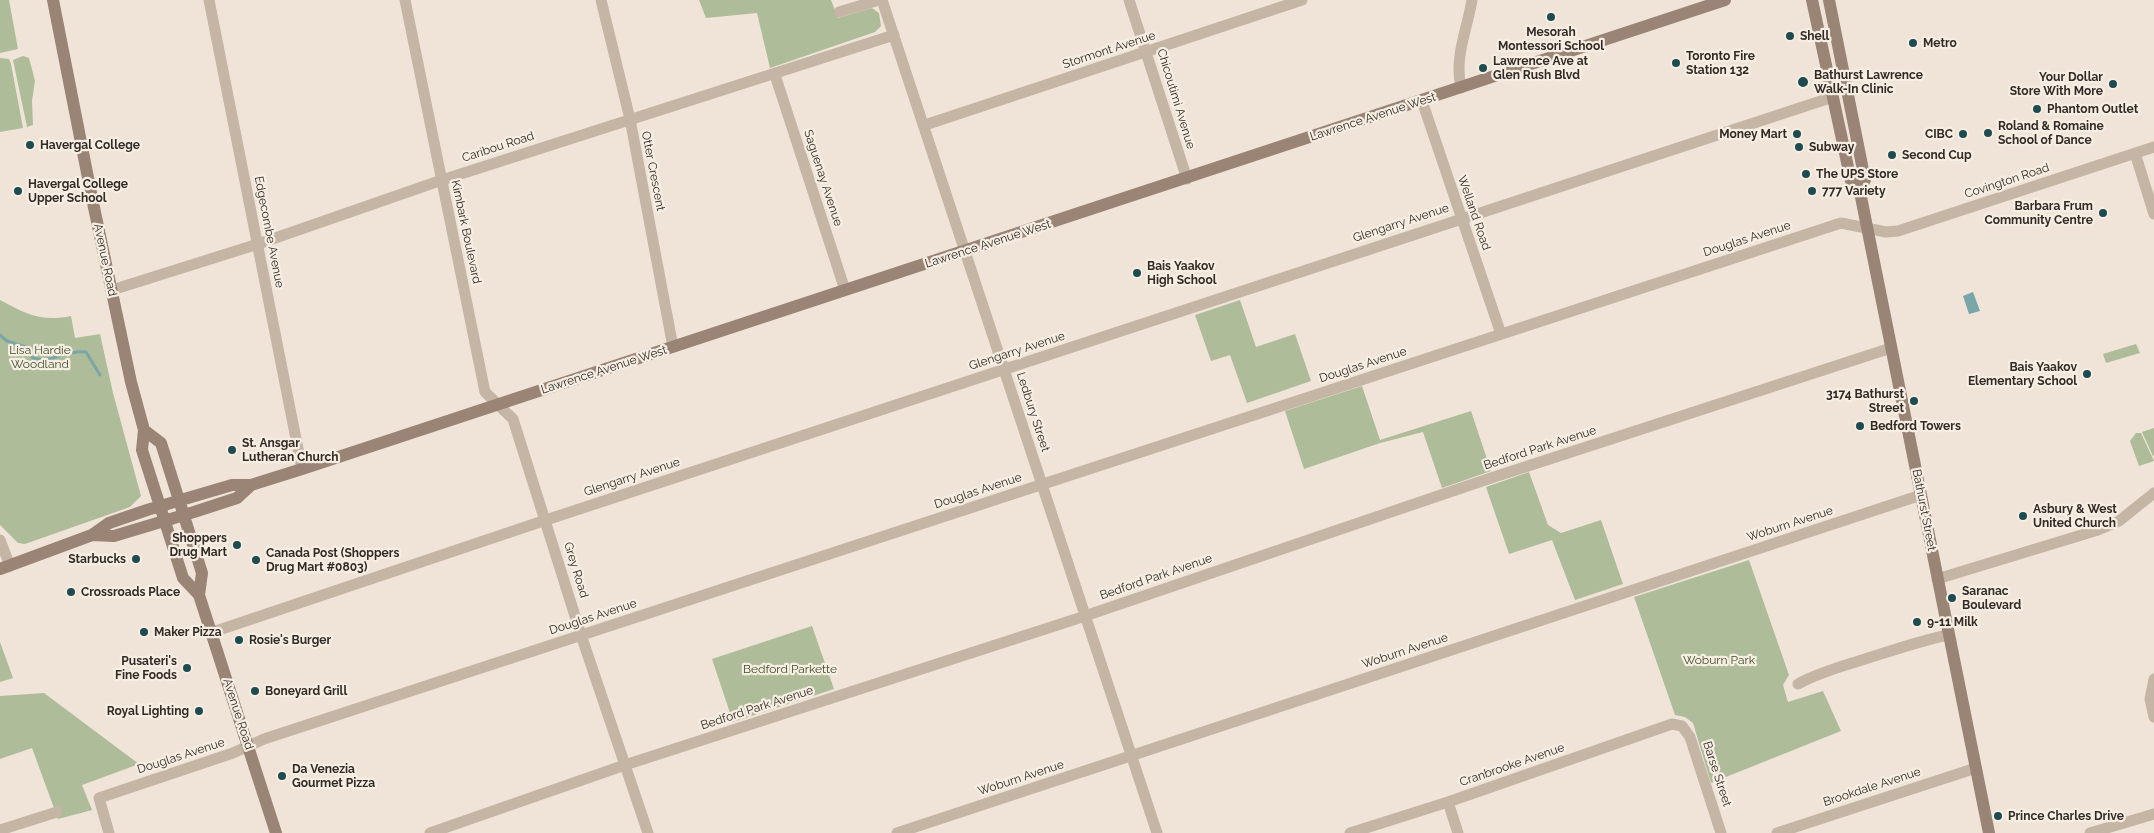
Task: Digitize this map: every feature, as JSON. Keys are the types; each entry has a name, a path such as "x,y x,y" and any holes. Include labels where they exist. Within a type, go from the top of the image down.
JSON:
{"main road":[{"name":"Avenue Road","path":"53,0 131,382 144,430 142,450 183,578 199,595"},
{"name":"Lawrence Avenue West","path":"5,567 92,535 110,523 160,506 232,485 251,485 302,469 1725,0"},
{"name":"Bathurst Street","path":"1812,0 1851,181 1859,187 1989,833"},
{"name":"Bathurst Street","path":"1829,0 1865,180 1859,187"},
{"name":"Avenue Road","path":"144,430 160,443 202,573 199,595 210,633 276,833"},
{"name":"Lawrence Avenue West","path":"92,535 114,536 183,516 237,498 251,485"}],"street":[{"name":"Edgecombe Avenue","path":"209,0 302,469"},
{"name":"Kimbark Boulevard","path":"405,0 485,392 499,405"},
{"name":"Otter Crescent","path":"601,0 630,119 673,347"},
{"path":"838,12 880,0"},
{"name":"Ledbury Street","path":"880,0 925,125 1041,485 1157,833"},
{"name":"Chicoutimi Avenue","path":"1130,0 1187,178"},
{"name":"Stormont Avenue","path":"925,125 1302,0"},
{"path":"1462,88 1458,75 1458,56 1472,0"},
{"name":"Caribou Road","path":"112,290 258,244 442,180 894,35"},
{"name":"Saguenay Avenue","path":"775,74 846,290"},
{"name":"Glengarry Avenue","path":"210,633 546,520 1833,97"},
{"name":"Welland Road","path":"1422,101 1501,334"},
{"name":"Covington Road","path":"1867,227 1886,232 1898,231 2154,147"},
{"path":"2134,153 2154,214"},
{"name":"Douglas Avenue","path":"109,833 105,796 233,753 248,744 1841,222 1867,227"},
{"name":"Bedford Park Avenue","path":"430,833 625,765 1086,616 1497,476 1891,348"},
{"name":"Grey Road","path":"499,405 513,419 581,635 648,833"},
{"path":"1937,579 2098,530 2119,520 2154,493"},
{"name":"Woburn Avenue","path":"897,833 1921,495"},
{"path":"0,540 5,567"},
{"path":"1798,684 1810,677 1836,668 1924,640 1948,635"},
{"path":"2154,679 2150,699 2154,717"},
{"name":"Cranbrooke Avenue","path":"1350,833 1448,802 1668,725 1682,726"},
{"name":"Barse Street","path":"1682,726 1690,737 1721,833"},
{"name":"Brookdale Avenue","path":"1777,833 1976,768"},
{"path":"1448,802 1458,833"},
{"path":"0,830 57,812"},
{"path":"2090,833 2154,814"}],"green space":[{"path":"0,0 9,0 18,49 0,53"},
{"path":"699,0 831,0 838,18 872,8 879,13 881,26 875,32 770,68 757,13 706,18"},
{"path":"23,56 29,58 35,81 32,101 33,125 27,127 13,60"},
{"path":"0,58 9,59 11,64 23,128 0,132"},
{"name":"Lisa Hardie Woodland","path":"0,300 34,316 60,318 71,316 75,338 100,334 113,393 141,496 130,507 25,544 18,543 0,525"},
{"path":"1240,300 1256,347 1295,334 1311,381 1247,403 1230,355 1211,361 1195,315"},
{"path":"2136,344 2140,353 2106,363 2103,354"},
{"path":"1362,386 1380,440 1471,411 1491,471 1442,488 1423,432 1380,443 1304,469 1285,411"},
{"path":"2154,428 2154,455 2153,456 2142,432"},
{"path":"2136,433 2141,433 2154,461 2139,466 2130,441"},
{"path":"1529,472 1548,525 1561,533 1601,520 1623,584 1575,600 1552,540 1509,554 1486,487"},
{"name":"Woburn Park","path":"1749,560 1789,675 1783,685 1788,702 1823,691 1841,731 1711,783 1693,723 1685,717 1675,715 1634,597"},
{"name":"Bedford Parkette","path":"812,626 834,689 733,722 712,659"},
{"path":"0,642 13,678 0,682"},
{"path":"44,693 139,764 82,785 92,810 58,819 32,748 0,759 0,696"}],"water":[{"path":"1973,292 1980,311 1969,314 1963,296"}],"waterway":[{"path":"0,335 7,341 26,347 33,358 46,359 86,352 100,375"}],"place":[{"name":"Mesorah Montessori School","path":"1551,17"},
{"name":"Shell","path":"1790,36"},
{"name":"Metro","path":"1913,43"},
{"name":"Toronto Fire Station 132","path":"1676,63"},
{"name":"Lawrence Ave at Glen Rush Blvd","path":"1483,68"},
{"name":"Bathurst Lawrence Walk-In Clinic","path":"1803,82"},
{"name":"Your Dollar Store With More","path":"2113,84"},
{"name":"Phantom Outlet","path":"2037,109"},
{"name":"Roland & Romaine School of Dance","path":"1988,133"},
{"name":"Money Mart","path":"1797,134"},
{"name":"CIBC","path":"1963,134"},
{"name":"Havergal College","path":"30,145"},
{"name":"Subway","path":"1799,147"},
{"name":"Second Cup","path":"1892,155"},
{"name":"The UPS Store","path":"1806,174"},
{"name":"Havergal College Upper School","path":"18,191"},
{"name":"777 Variety","path":"1812,191"},
{"name":"Barbara Frum Community Centre","path":"2103,213"},
{"name":"Bais Yaakov High School","path":"1137,273"},
{"name":"Bais Yaakov Elementary School","path":"2087,374"},
{"name":"3174 Bathurst Street","path":"1914,401"},
{"name":"Bedford Towers","path":"1860,426"},
{"name":"St. Ansgar Lutheran Church","path":"232,450"},
{"name":"Asbury & West United Church","path":"2023,516"},
{"name":"Shoppers Drug Mart","path":"237,545"},
{"name":"Starbucks","path":"136,559"},
{"name":"Canada Post (Shoppers Drug Mart #0803)","path":"256,560"},
{"name":"Crossroads Place","path":"71,592"},
{"name":"Saranac Boulevard","path":"1952,598"},
{"name":"9-11 Milk","path":"1917,622"},
{"name":"Maker Pizza","path":"144,632"},
{"name":"Rosie's Burger","path":"239,640"},
{"name":"Pusateri's Fine Foods","path":"187,668"},
{"name":"Boneyard Grill","path":"255,691"},
{"name":"Royal Lighting","path":"199,711"},
{"name":"Da Venezia Gourmet Pizza","path":"282,776"},
{"name":"Prince Charles Drive","path":"1998,816"}]}
